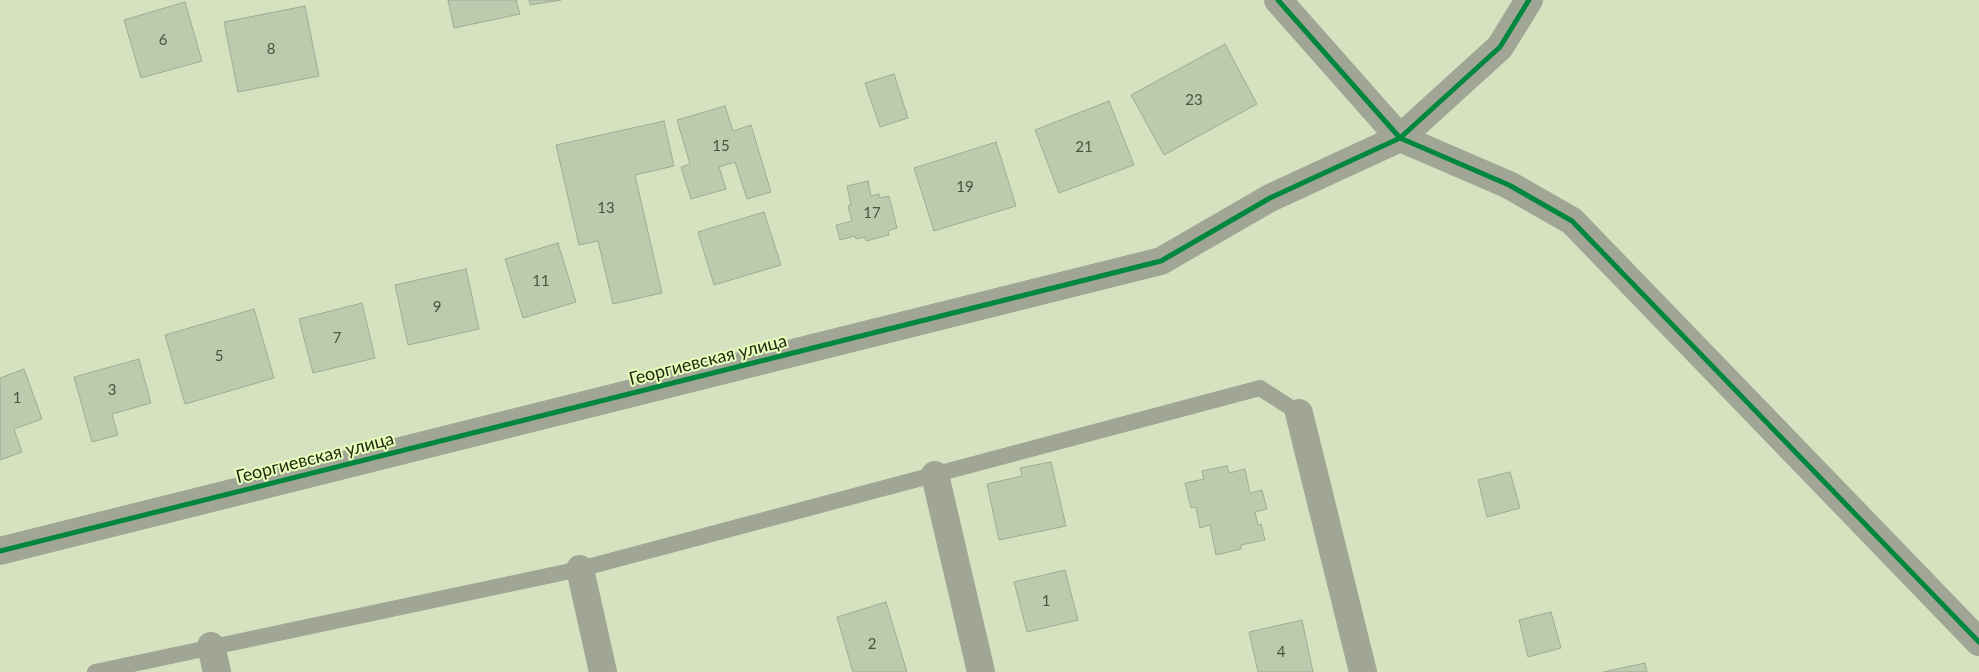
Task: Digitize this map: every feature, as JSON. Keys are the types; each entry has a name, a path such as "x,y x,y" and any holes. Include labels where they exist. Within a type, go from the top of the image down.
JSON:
{"street":[{"path":"1278,0 1400,138 1509,185 1572,221 1979,642"},
{"name":"Георгиевская улица","path":"0,551 1161,261 1270,198 1400,138 1500,47 1529,0"},
{"path":"1299,413 1363,672"},
{"path":"935,475 981,672"},
{"path":"580,569 603,672"}],"lane":[{"path":"95,672 214,659 580,569 1260,388 1299,413"}],"building":[{"path":"448,0 516,0 520,14 454,28"},
{"path":"529,0 561,0 530,5"},
{"path":"185,2 202,61 141,78 124,20"},
{"path":"305,6 319,76 238,92 224,22"},
{"path":"1225,44 1257,104 1164,155 1131,95"},
{"path":"894,74 908,118 880,127 865,83"},
{"path":"1109,101 1134,165 1059,193 1035,130"},
{"path":"725,106 733,131 751,125 771,192 747,199 735,162 719,167 726,189 691,199 681,167 690,164 677,120"},
{"path":"664,121 674,166 635,175 662,293 613,304 598,241 579,245 556,145"},
{"path":"996,142 1016,206 934,231 914,168"},
{"path":"868,181 871,196 879,194 880,198 889,196 897,228 888,231 889,235 866,241 865,237 856,239 855,236 840,240 836,225 852,221 848,206 851,205 847,186"},
{"path":"764,212 781,265 714,285 698,232"},
{"path":"558,243 576,302 523,318 505,259"},
{"path":"466,269 479,329 408,345 395,285"},
{"path":"362,303 375,358 313,373 299,319"},
{"path":"254,309 274,378 185,404 165,335"},
{"path":"139,359 151,403 112,414 118,435 92,442 74,377"},
{"path":"24,369 42,419 14,429 22,452 0,460 0,378"},
{"path":"1051,462 1066,526 999,540 987,484 1022,476 1020,468"},
{"path":"1227,466 1229,473 1245,469 1250,493 1262,490 1267,509 1255,512 1258,525 1261,524 1265,540 1241,545 1241,549 1216,555 1210,525 1200,528 1196,507 1191,508 1185,483 1204,479 1202,471"},
{"path":"1510,472 1520,508 1487,517 1478,480"},
{"path":"1065,570 1078,620 1027,632 1014,582"},
{"path":"886,602 907,672 853,672 837,617"},
{"path":"1551,612 1561,648 1528,657 1519,620"},
{"path":"1302,620 1313,672 1258,672 1249,632"},
{"path":"1645,663 1647,672 1603,672"}],"cycle path":[{"path":"1278,0 1400,138 1509,185 1572,221 1979,642"},
{"path":"0,551 1161,261 1270,198 1400,138 1500,47 1529,0"}]}
